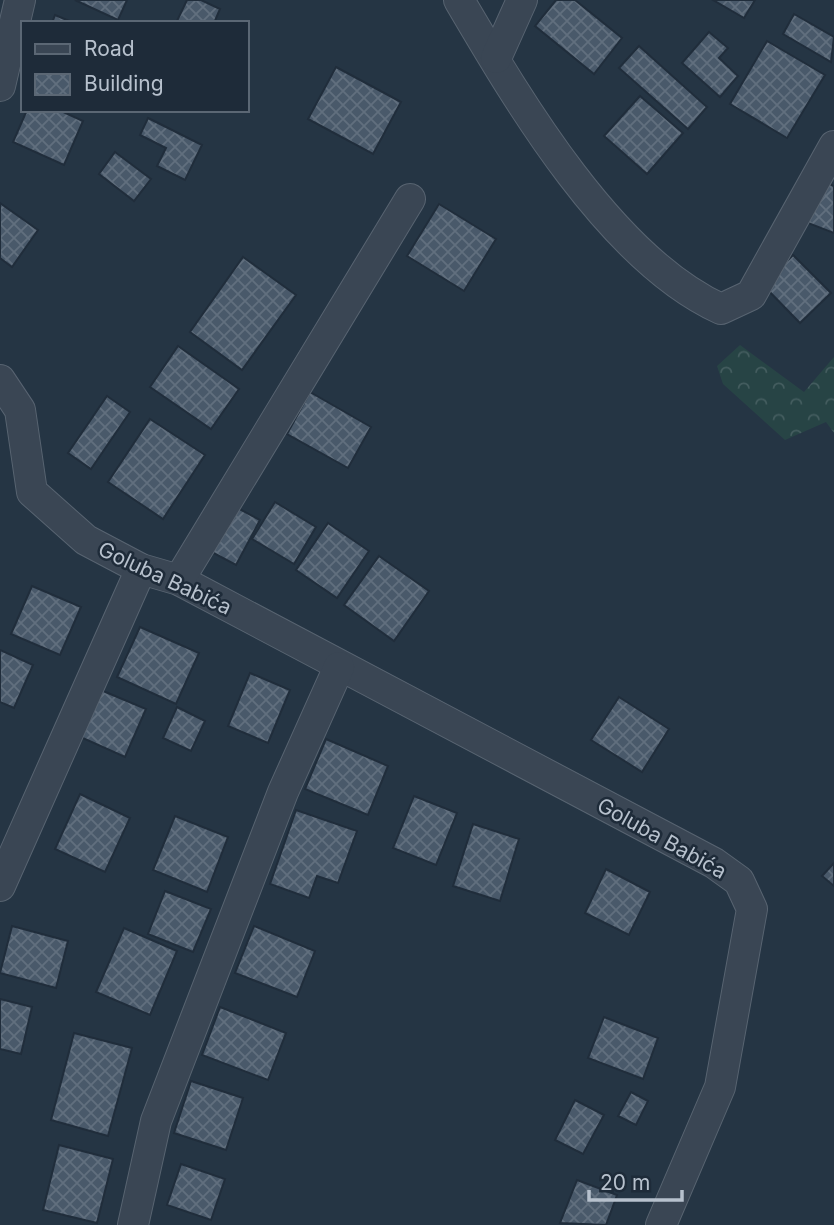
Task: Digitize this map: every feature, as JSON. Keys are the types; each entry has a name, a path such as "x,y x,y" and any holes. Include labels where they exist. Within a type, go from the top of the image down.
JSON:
{"street":[{"path":"0,86 20,0"},
{"path":"459,0 536,127 638,254 699,299 721,309 751,295 834,146"},
{"path":"496,58 522,0"},
{"path":"179,580 410,199"},
{"name":"Goluba Babića","path":"0,380 20,410 32,492 86,540 141,569 179,580 714,863 739,881 752,909 720,1087 661,1225"},
{"path":"0,886 141,569"},
{"path":"134,1225 156,1121 283,792 339,667"}],"green space":[{"path":"740,345 804,392 834,357 834,433 826,422 785,440 723,384 717,366"}],"building":[{"path":"75,0 127,0 118,20"},
{"path":"187,0 201,0 220,9 215,21 177,21"},
{"path":"556,0 575,0 622,38 594,74 535,26"},
{"path":"713,0 755,0 744,18"},
{"path":"794,14 834,37 831,62 783,34"},
{"path":"55,15 69,21 53,21"},
{"path":"709,32 728,48 719,58 738,76 720,97 682,63"},
{"path":"767,41 825,75 787,138 730,104"},
{"path":"639,46 707,107 688,129 619,68"},
{"path":"336,67 401,102 373,154 308,119"},
{"path":"640,96 683,133 647,174 604,136"},
{"path":"26,112 63,112 83,121 64,165 13,142"},
{"path":"148,118 202,145 185,180 157,166 166,148 140,135"},
{"path":"115,152 151,179 134,201 99,174"},
{"path":"825,182 834,186 834,233 808,223"},
{"path":"0,203 38,230 12,267 0,258"},
{"path":"439,204 496,239 464,291 407,256"},
{"path":"793,255 831,293 800,323 763,285"},
{"path":"243,257 296,295 242,370 190,332"},
{"path":"178,346 239,389 211,429 150,387"},
{"path":"310,392 371,427 348,468 287,434"},
{"path":"107,396 130,412 91,469 68,453"},
{"path":"150,419 205,455 163,519 108,482"},
{"path":"275,502 316,527 294,564 252,539"},
{"path":"230,504 260,520 236,565 206,549"},
{"path":"328,523 369,551 337,598 296,570"},
{"path":"379,556 429,591 394,641 344,605"},
{"path":"32,586 81,607 60,655 11,634"},
{"path":"140,627 199,653 176,704 117,677"},
{"path":"0,650 33,665 14,708 0,702"},
{"path":"250,673 290,690 268,743 228,726"},
{"path":"96,688 146,709 125,757 76,735"},
{"path":"619,697 669,729 642,772 591,740"},
{"path":"177,707 205,721 191,751 163,738"},
{"path":"326,739 388,766 368,815 305,789"},
{"path":"80,794 130,818 105,872 55,849"},
{"path":"414,796 457,813 436,865 393,848"},
{"path":"296,810 357,831 338,883 317,876 309,898 270,884"},
{"path":"175,816 228,837 207,892 153,870"},
{"path":"473,824 519,839 500,901 453,886"},
{"path":"834,863 834,886 822,876"},
{"path":"606,869 650,892 629,935 585,913"},
{"path":"165,891 211,909 193,952 148,934"},
{"path":"12,926 68,941 56,988 0,973"},
{"path":"254,926 315,951 297,997 235,973"},
{"path":"124,928 177,951 150,1015 96,992"},
{"path":"0,999 32,1007 21,1054 0,1049"},
{"path":"220,1007 286,1033 268,1080 202,1055"},
{"path":"604,1017 658,1038 643,1079 588,1058"},
{"path":"74,1033 132,1048 108,1136 51,1120"},
{"path":"191,1081 243,1098 226,1150 174,1133"},
{"path":"631,1092 648,1101 636,1125 618,1116"},
{"path":"575,1100 604,1115 583,1154 555,1140"},
{"path":"59,1145 113,1159 97,1223 43,1210"},
{"path":"181,1164 225,1179 211,1220 167,1205"},
{"path":"577,1180 617,1195 606,1225 560,1223"}]}
